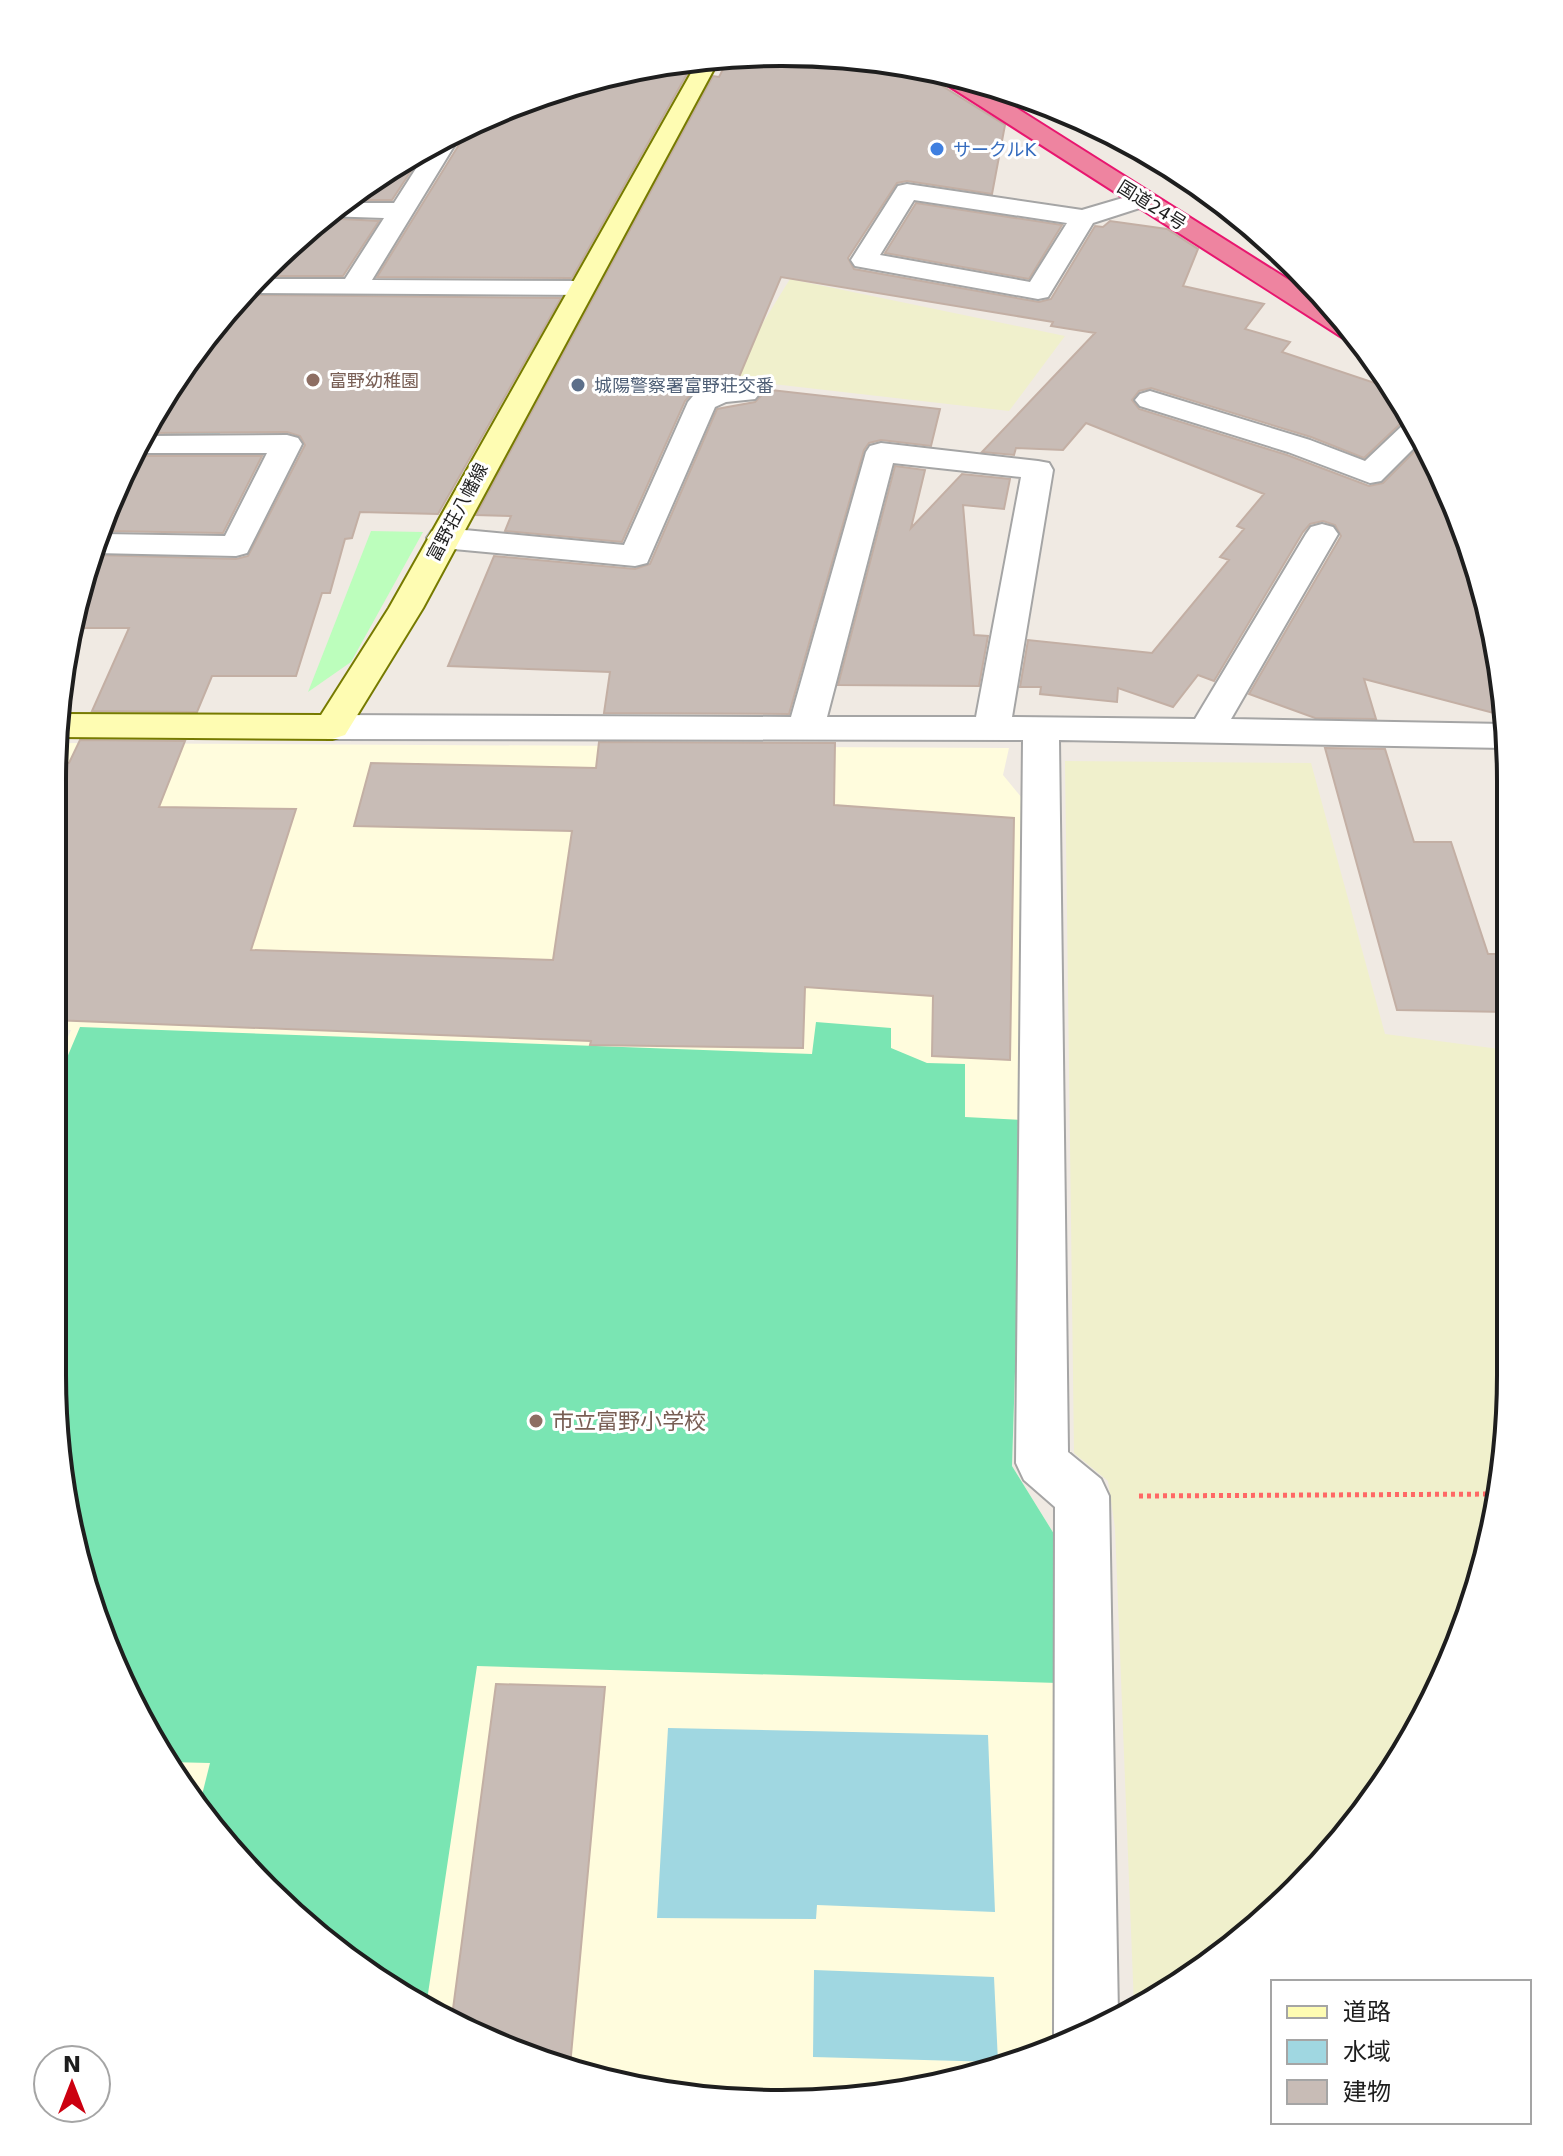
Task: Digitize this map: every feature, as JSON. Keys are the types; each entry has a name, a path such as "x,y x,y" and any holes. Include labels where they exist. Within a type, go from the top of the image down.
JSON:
{"highway":[{"name":"国道24号","path":"975,93 1320,311"}],"main road":[{"name":"富野荘八幡線","path":"332,727 406,608 703,71"},
{"path":"69,726 332,727"}],"street":[{"path":"354,287 431,158"},
{"path":"1083,218 1038,291 864,260 907,191 1083,218 1143,199"},
{"path":"351,210 400,211"},
{"path":"266,287 581,289"},
{"path":"443,538 635,556 703,402 720,393 745,393"},
{"path":"1150,400 1299,446 1370,474 1408,437"},
{"path":"107,544 236,546 287,444 151,445"},
{"path":"806,728 881,452 1038,470 992,729"},
{"path":"1206,731 1322,534"},
{"path":"332,727 992,729 1495,736"},
{"path":"1041,731 1042,1463 1082,1496 1086,2022"}],"path":[{"path":"1082,1496 1486,1494"}],"shaded area":[{"name":"市立富野小学校","path":"68,743 1009,748 1003,775 1027,804 1026,1014 1012,1466 1059,1542 1054,2036 967,2066 875,2084 782,2090 688,2084 642,2076 552,2052 465,2016 424,1994 346,1942 276,1880 214,1810 162,1732 120,1648 90,1560 72,1468 66,1374 66,1041 71,1030 66,1030"}],"green space":[{"path":"790,279 1065,336 1009,411 728,379"},
{"path":"371,531 423,532 351,662 308,692"},
{"path":"1065,761 1311,763 1385,1034 1497,1049 1497,1374 1491,1468 1473,1560 1443,1648 1401,1732 1376,1772 1319,1846 1253,1912 1217,1942 1134,1997 1115,1528 1108,1481 1074,1453"},
{"path":"816,1022 891,1028 891,1048 927,1063 965,1064 965,1117 1023,1120 1012,1466 1059,1542 1058,1683 477,1666 428,1996 346,1942 276,1880 244,1846 202,1794 210,1763 181,1762 140,1691 120,1648 90,1560 72,1468 66,1374 66,1060 80,1027 812,1054"}],"water":[{"path":"668,1728 988,1735 995,1912 817,1905 816,1919 657,1918"},
{"path":"814,1970 994,1977 998,2056 981,2062 813,2057"}],"building":[{"path":"782,66 875,72 939,84 1005,125 992,194 907,181 897,183 848,258 854,269 1039,302 1051,299 1095,226 1103,227 1110,221 1167,229 1198,249 1183,286 1264,304 1245,329 1290,342 1282,352 1375,383 1401,423 1364,458 1311,437 1151,388 1139,391 1132,400 1139,409 1287,455 1369,486 1383,483 1415,451 1443,508 1473,596 1493,713 1364,679 1376,719 1315,718 1249,694 1341,536 1335,525 1323,521 1310,524 1303,532 1214,681 1198,675 1173,707 1118,688 1117,702 1040,694 1041,687 1020,687 1028,640 1152,653 1229,560 1220,557 1244,529 1237,526 1264,494 1086,423 1063,450 1016,448 1014,455 982,452 1095,333 1051,326 1053,322 781,277 737,382 719,381 692,393 685,401 622,542 505,531 511,516 476,515 713,76 719,77 723,69"},
{"path":"687,74 572,278 377,277 460,142 508,120 596,90"},
{"path":"412,170 392,200 366,200"},
{"path":"916,203 1062,225 1029,279 885,253"},
{"path":"340,219 379,221 343,276 276,276"},
{"path":"258,295 561,298 438,514 360,512 352,538 345,539 330,593 322,593 296,676 212,676 197,712 92,711 129,628 83,628 103,555 236,559 248,556 305,445 300,436 287,432 157,433 214,346"},
{"path":"761,389 940,409 931,446 881,440 869,443 864,450 789,714 604,713 610,672 448,666 494,556 635,569 650,564 717,409 755,402 762,395"},
{"path":"145,456 262,456 223,533 112,531"},
{"path":"895,466 925,470 911,528 962,474 1010,479 1004,509 963,505 974,635 988,636 979,686 838,685"},
{"path":"80,740 185,741 159,807 296,809 251,950 553,960 572,831 354,826 371,763 596,768 599,742 835,743 834,805 1014,818 1010,1060 932,1056 933,996 805,987 803,1048 590,1045 591,1041 66,1021 66,782 69,763"},
{"path":"1325,748 1385,749 1414,842 1451,842 1488,954 1497,954 1497,1012 1397,1010"},
{"path":"496,1684 605,1687 571,2058 508,2036 453,2010"}],"waterway":[{"path":"169,434 216,431"}],"place":[{"name":"サークルK","path":"937,149"},
{"name":"富野幼稚園","path":"313,380"},
{"name":"城陽警察署富野荘交番","path":"578,385"},
{"name":"市立富野小学校","path":"536,1421"}]}
